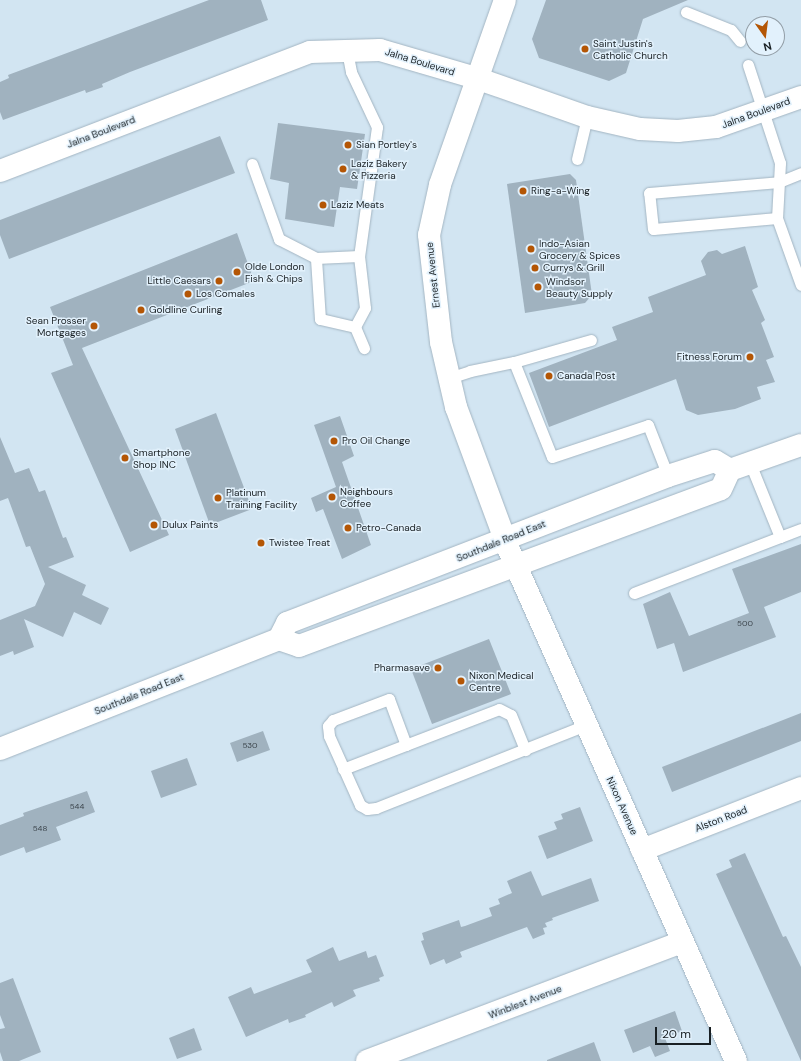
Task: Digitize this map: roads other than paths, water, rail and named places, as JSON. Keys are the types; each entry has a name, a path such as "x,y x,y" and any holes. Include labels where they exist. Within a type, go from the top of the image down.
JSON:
{"street":[{"name":"Ernest Avenue","path":"505,0 476,78 440,185 429,235 440,342 456,407 510,551"},
{"name":"Jalna Boulevard","path":"0,171 310,52 380,50 476,78 587,117 640,128 678,131 716,127 801,97"},
{"path":"740,467 801,445"},
{"name":"Southdale Road East","path":"0,749 279,639 287,623 510,551 721,489 740,467 715,460 668,476 510,551"},
{"name":"Nixon Avenue","path":"510,551 736,1061"},
{"name":"Alston Road","path":"642,850 801,788"},
{"name":"Winblest Avenue","path":"367,1061 682,942"}],"lane":[{"path":"686,12 731,30 740,41"},
{"path":"347,51 351,72 377,127 359,256 366,308 355,327"},
{"path":"748,65 780,163 776,218 801,285"},
{"path":"578,159 587,117"},
{"path":"252,164 279,239 316,258 359,256"},
{"path":"776,218 653,228 649,194 779,182 801,173"},
{"path":"316,258 320,319 355,327"},
{"path":"355,327 364,348"},
{"path":"449,378 470,371 514,362 591,340"},
{"path":"514,362 552,457 648,425 668,476"},
{"path":"740,467 780,537"},
{"path":"634,593 801,529"},
{"path":"406,745 389,699 340,717 328,726 328,736 360,806 367,809 376,808 586,725"},
{"path":"343,769 499,709 511,715 525,750"}],"place":[{"name":"Saint Justin's Catholic Church","path":"585,49"},
{"name":"Sian Portley's","path":"348,145"},
{"name":"Laziz Bakery & Pizzeria","path":"343,169"},
{"name":"Ring-a-Wing","path":"523,191"},
{"name":"Laziz Meats","path":"323,205"},
{"name":"Indo-Asian Grocery & Spices","path":"531,249"},
{"name":"Currys & Grill","path":"535,268"},
{"name":"Olde London Fish & Chips","path":"237,272"},
{"name":"Little Caesars","path":"219,281"},
{"name":"Windsor Beauty Supply","path":"538,287"},
{"name":"Los Comales","path":"188,294"},
{"name":"Goldline Curling","path":"141,310"},
{"name":"Sean Prosser Mortgages","path":"94,326"},
{"name":"Fitness Forum","path":"750,357"},
{"name":"Canada Post","path":"549,376"},
{"name":"Pro Oil Change","path":"334,441"},
{"name":"Smartphone Shop INC","path":"125,458"},
{"name":"Neighbours Coffee","path":"332,497"},
{"name":"Platinum Training Facility","path":"218,498"},
{"name":"Dulux Paints","path":"154,525"},
{"name":"Petro-Canada","path":"348,528"},
{"name":"Twistee Treat","path":"261,543"},
{"name":"Pharmasave","path":"438,668"},
{"name":"Nixon Medical Centre","path":"461,681"}]}
